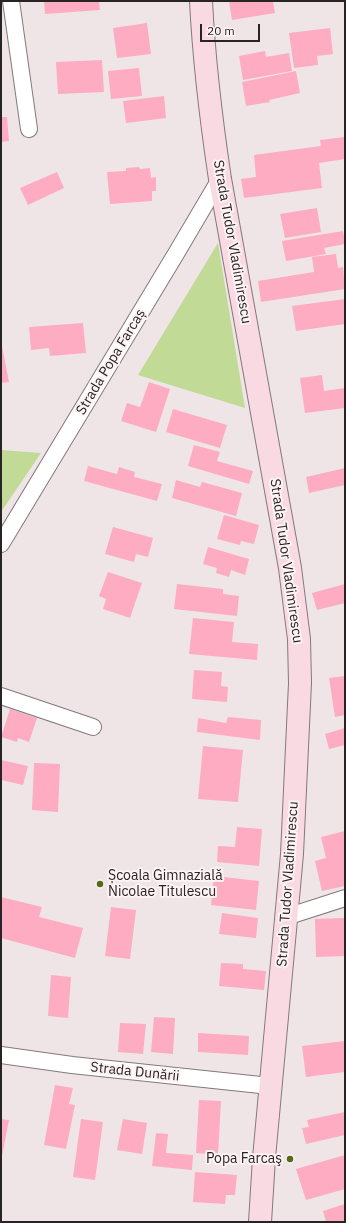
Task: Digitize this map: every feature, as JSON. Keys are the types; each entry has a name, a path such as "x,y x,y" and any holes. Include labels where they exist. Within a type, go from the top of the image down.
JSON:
{"street":[{"path":"11,1 29,129"},
{"name":"Strada Tudor Vladimirescu","path":"201,1 204,55 211,119 220,179 290,568 300,639 300,683 292,854 270,1086 260,1222"},
{"name":"Strada Popa Farcaș","path":"1,544 220,179"},
{"path":"1,696 93,727"},
{"path":"286,917 345,898"},
{"name":"Strada Dunării","path":"1,1055 72,1065 270,1086"}],"green space":[{"path":"218,243 245,408 138,375"},
{"path":"1,450 41,453 1,512"}],"building":[{"path":"44,1 99,1 100,10 45,14"},
{"path":"229,1 273,1 275,13 232,20"},
{"path":"147,23 151,54 117,58 113,28"},
{"path":"330,28 333,54 317,56 318,65 294,68 289,33"},
{"path":"265,51 266,57 289,53 292,71 243,80 239,56"},
{"path":"102,60 104,92 58,94 56,62"},
{"path":"139,68 142,96 111,99 108,71"},
{"path":"296,71 300,93 269,100 270,102 246,106 242,82"},
{"path":"164,96 166,118 126,123 123,101"},
{"path":"1,117 7,117 9,141 1,142"},
{"path":"345,137 345,159 319,163 322,188 244,198 241,179 256,177 254,155 321,146 320,140"},
{"path":"139,167 140,169 150,168 151,178 156,177 156,191 152,191 152,201 110,204 107,172 126,171 126,168"},
{"path":"57,172 64,188 28,205 20,188"},
{"path":"317,208 321,232 285,238 280,214"},
{"path":"343,231 345,244 324,248 326,254 286,261 282,241"},
{"path":"336,254 338,268 343,267 345,289 261,302 258,281 314,272 312,257"},
{"path":"345,299 345,324 296,331 292,306"},
{"path":"83,323 86,353 50,356 49,348 31,350 29,327"},
{"path":"1,341 9,382 1,383"},
{"path":"322,375 324,391 345,388 345,408 305,413 300,378"},
{"path":"149,382 170,389 156,432 121,421 127,403 140,407"},
{"path":"173,409 227,425 220,448 166,432"},
{"path":"194,445 220,452 217,461 253,471 249,484 188,466"},
{"path":"88,466 117,474 119,467 135,472 134,477 162,484 157,501 84,481"},
{"path":"345,468 345,485 309,493 306,477"},
{"path":"176,480 200,487 202,482 242,493 236,516 172,498"},
{"path":"224,515 259,525 254,544 241,541 240,545 217,539"},
{"path":"113,527 153,538 148,557 136,554 134,562 105,554"},
{"path":"208,547 249,559 245,575 231,570 229,577 216,573 217,568 203,564"},
{"path":"108,572 142,583 130,618 103,609 106,599 99,596"},
{"path":"177,584 223,589 223,594 239,596 237,616 174,609"},
{"path":"345,584 345,603 317,610 312,593"},
{"path":"193,618 234,622 232,642 258,644 257,660 189,654"},
{"path":"194,670 222,672 221,686 228,687 227,702 192,699"},
{"path":"345,676 345,715 335,717 329,678"},
{"path":"10,709 37,718 29,742 18,738 17,742 1,737"},
{"path":"228,717 261,720 260,740 197,732 198,718 226,723"},
{"path":"345,728 345,745 329,749 325,734"},
{"path":"203,746 243,750 238,802 198,799"},
{"path":"1,760 28,766 23,785 1,780"},
{"path":"34,763 60,764 58,812 32,810"},
{"path":"237,827 262,829 259,866 217,862 218,846 235,847"},
{"path":"345,831 345,886 322,891 315,861 326,858 321,837"},
{"path":"214,876 259,881 256,910 211,905"},
{"path":"1,897 42,907 39,917 83,928 75,958 1,938"},
{"path":"111,907 136,910 130,959 105,956"},
{"path":"222,913 258,918 256,938 219,934"},
{"path":"345,918 345,956 316,957 315,919"},
{"path":"221,963 243,964 243,969 266,971 264,990 219,986"},
{"path":"51,975 71,977 68,1018 48,1016"},
{"path":"154,1017 175,1018 173,1054 151,1052"},
{"path":"120,1023 146,1024 143,1054 118,1052"},
{"path":"198,1033 249,1036 248,1055 198,1052"},
{"path":"345,1041 345,1072 306,1077 302,1046"},
{"path":"55,1085 73,1088 69,1104 75,1105 66,1149 44,1145"},
{"path":"199,1100 221,1101 218,1155 196,1153"},
{"path":"345,1112 345,1135 306,1144 302,1128 309,1127 307,1120"},
{"path":"1,1119 9,1120 2,1156 1,1156"},
{"path":"81,1119 103,1122 95,1180 73,1177"},
{"path":"123,1119 147,1123 142,1154 117,1150"},
{"path":"156,1133 168,1134 166,1153 193,1155 192,1170 152,1166"},
{"path":"345,1155 345,1189 306,1200 296,1169"},
{"path":"195,1172 237,1175 235,1195 226,1195 225,1204 193,1202"},
{"path":"345,1204 345,1222 326,1222 323,1211"}],"place":[{"name":"Școala Gimnazială Nicolae Titulescu","path":"100,884"},
{"name":"Popa Farcaş","path":"290,1159"}]}
